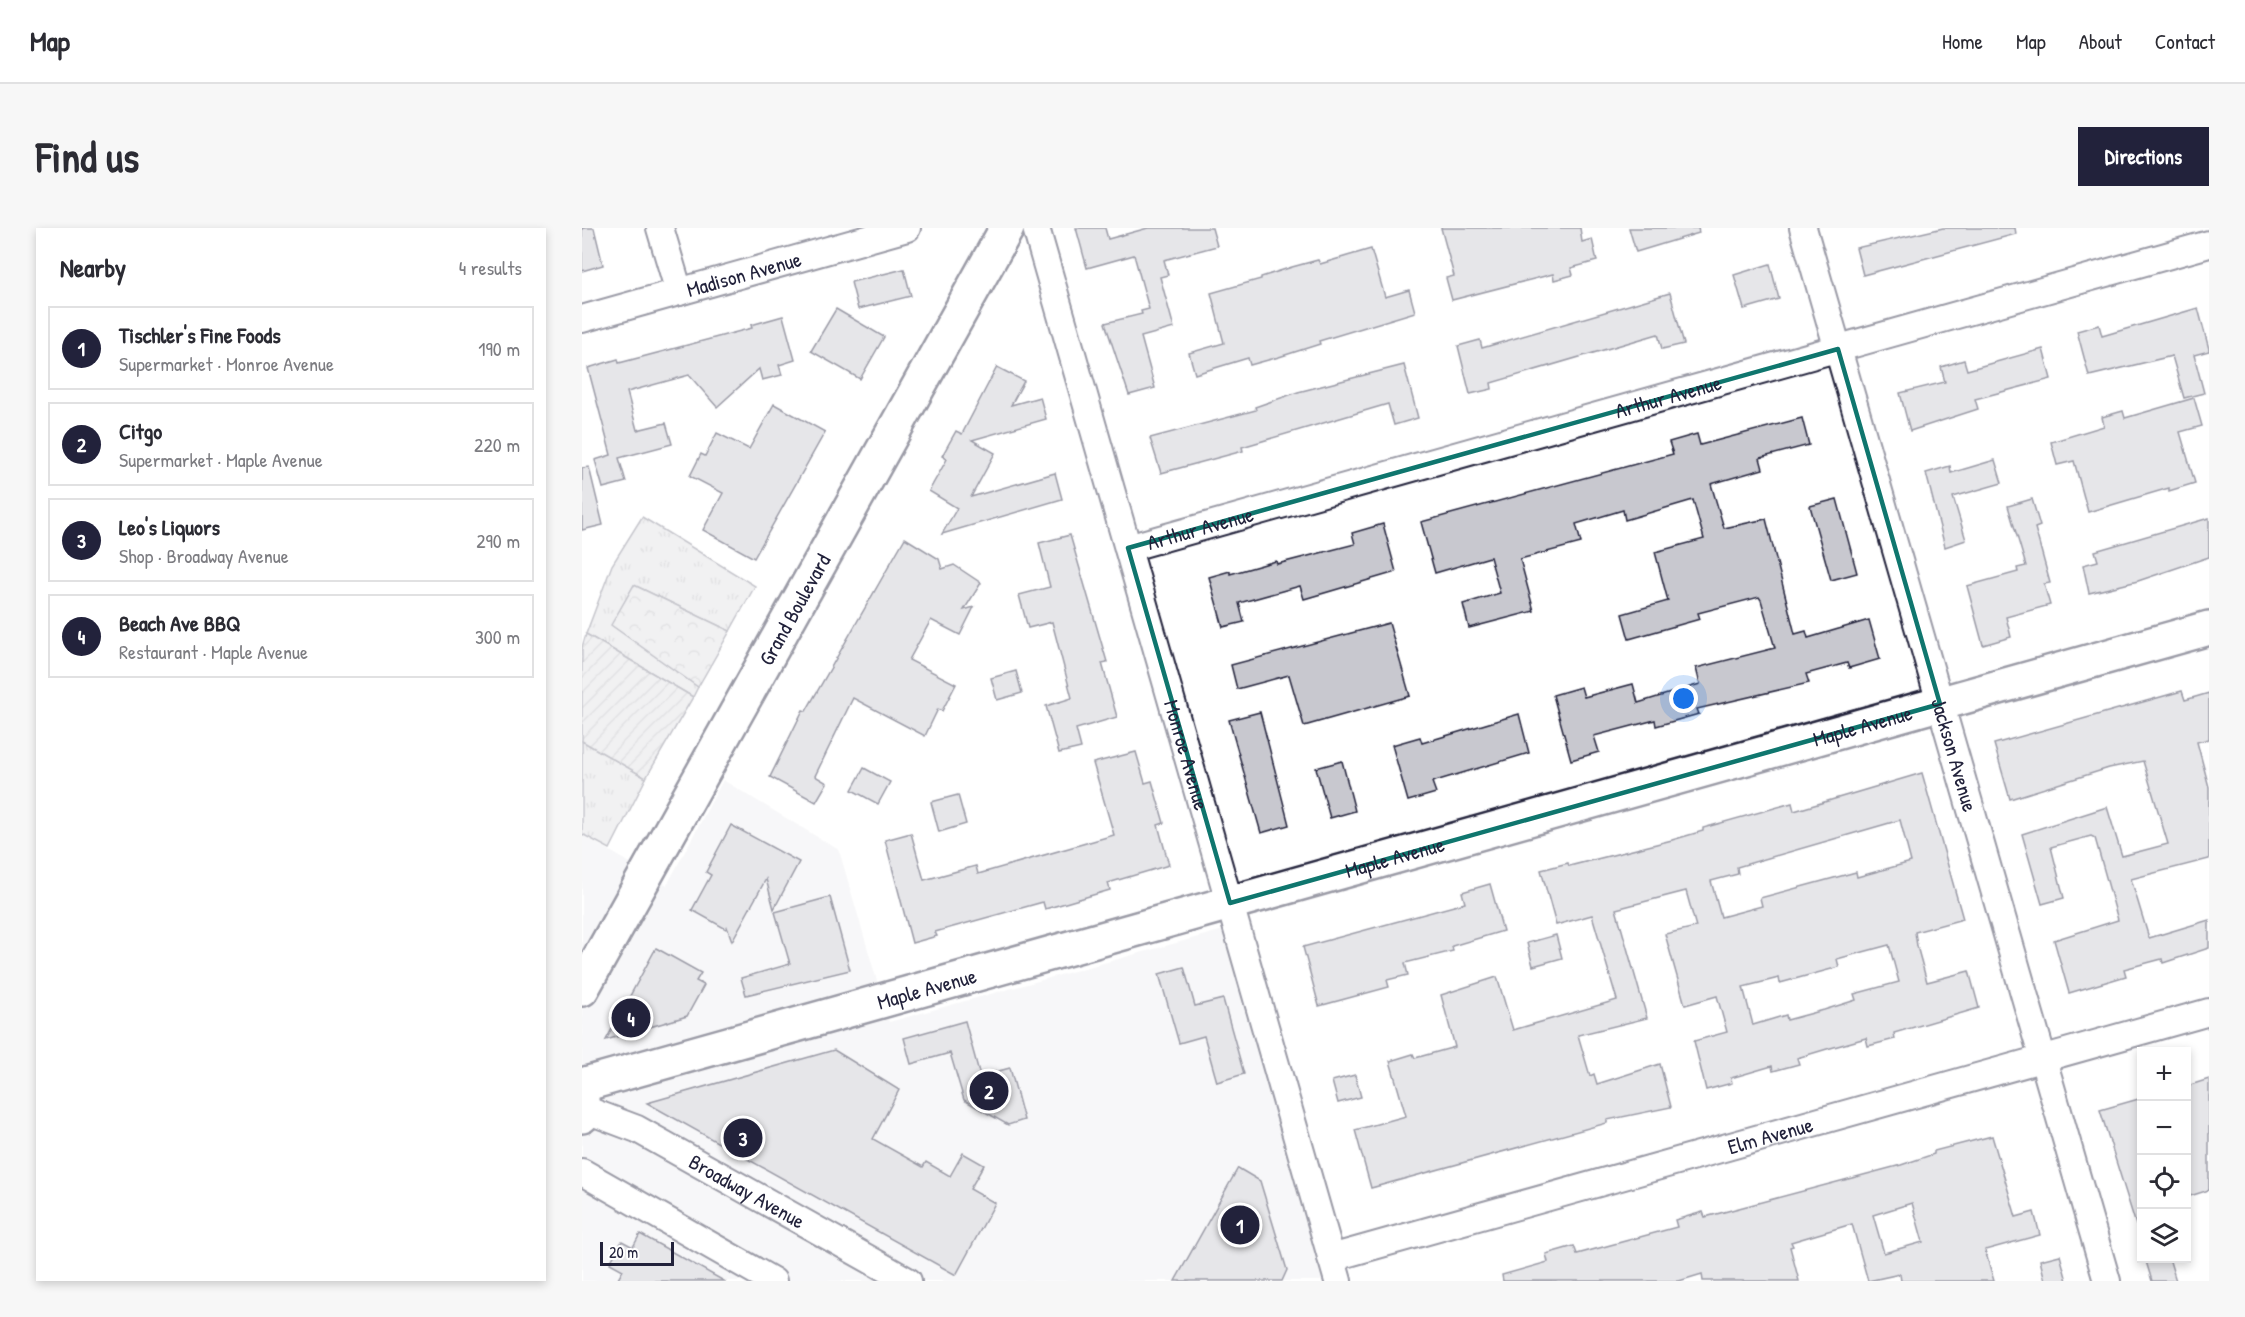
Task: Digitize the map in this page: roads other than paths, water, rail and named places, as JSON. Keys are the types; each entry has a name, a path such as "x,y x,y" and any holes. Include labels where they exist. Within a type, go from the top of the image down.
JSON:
{"street":[{"path":"660,228 679,292"},
{"name":"Madison Avenue","path":"582,319 907,228"},
{"name":"Grand Boulevard","path":"582,989 1007,228"},
{"name":"Monroe Avenue","path":"1036,228 1335,1270"},
{"name":"Jackson Avenue","path":"1803,228 2107,1281"},
{"name":"Arthur Avenue","path":"1128,548 2209,244"},
{"name":"Maple Avenue","path":"582,1100 1230,903 2209,627"},
{"name":"Elm Avenue","path":"1335,1270 2043,1058 2209,1012"},
{"name":"Broadway Avenue","path":"582,1100 908,1281"},
{"path":"582,1172 595,1182 773,1281"}],"place":[{"name":"Beach Ave BBQ","path":"631,1018"},
{"name":"Citgo","path":"989,1091"},
{"name":"Leo's Liquors","path":"743,1138"},
{"name":"Tischler's Fine Foods","path":"1240,1225"}]}
